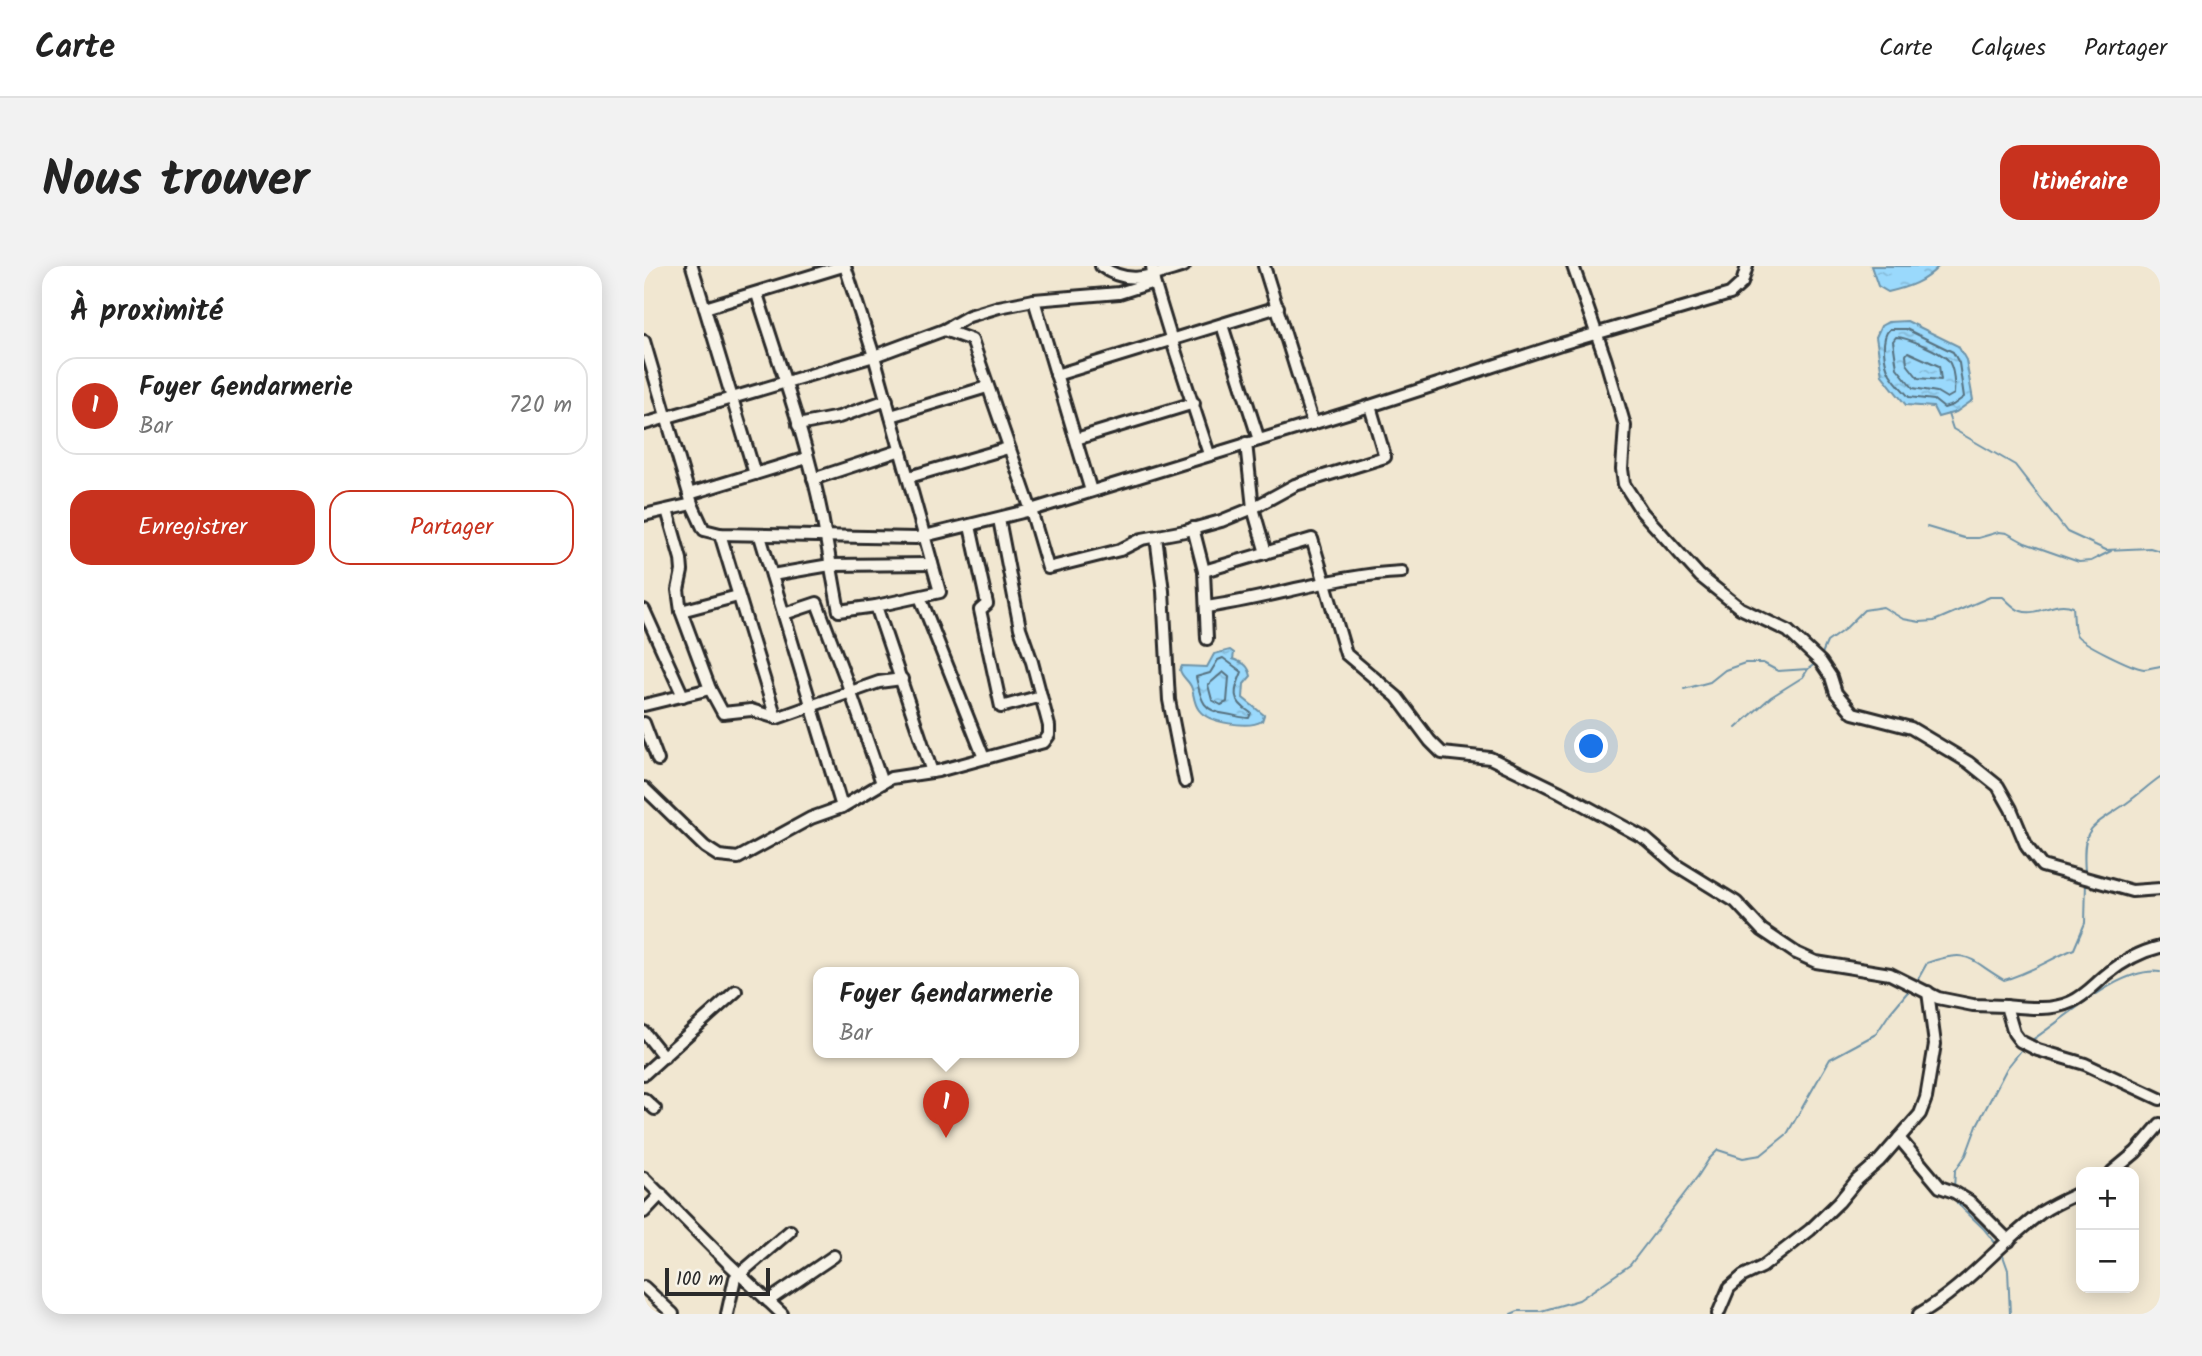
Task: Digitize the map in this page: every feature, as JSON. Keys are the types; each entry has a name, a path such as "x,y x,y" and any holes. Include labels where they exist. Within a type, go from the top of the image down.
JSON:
{"street":[{"path":"692,266 755,474"},
{"path":"705,309 844,266 887,400 940,592 839,611 813,479 757,294"},
{"path":"1101,266 1115,276 1133,278 1184,266"},
{"path":"1264,266 1313,424"},
{"path":"1573,266 1625,426 1622,469 1624,484 1642,512 1700,576 1740,608 1788,631 1821,662 1831,677 1836,693 1853,713 1912,728 1968,762 1998,786 2027,847 2042,866 2132,891 2160,889"},
{"path":"644,341 691,499 704,530 720,534 760,536 926,537 1031,510 1730,294 1742,283 1747,266"},
{"path":"644,424 874,356 944,330 979,313 1034,300 1119,293 1154,274"},
{"path":"1154,274 1171,341 1209,454"},
{"path":"1034,300 1091,491"},
{"path":"1056,375 1278,307"},
{"path":"1222,325 1259,440"},
{"path":"944,330 972,341 1031,510 1048,568 1120,550 1142,539 1193,528 1253,508 1295,485 1385,457 1370,406"},
{"path":"891,416 987,387"},
{"path":"798,425 839,417 887,400"},
{"path":"1076,439 1194,403"},
{"path":"1246,443 1253,508 1266,553"},
{"path":"909,477 1008,447"},
{"path":"813,479 901,450"},
{"path":"644,515 667,510 755,474 807,458"},
{"path":"667,510 681,564 678,590 681,611 710,689 723,713 748,710 776,718 879,682 902,680"},
{"path":"644,788 705,847 726,857 743,857 800,824 842,807 899,776 932,772 1044,743 1049,726 1020,628 999,519"},
{"path":"970,526 986,600 985,608 980,610 1002,707 1041,696"},
{"path":"1193,528 1204,571 1207,639"},
{"path":"720,534 776,718"},
{"path":"760,536 842,807"},
{"path":"1156,537 1163,591 1169,700 1185,782"},
{"path":"1204,571 1312,539 1346,653 1397,697 1442,753 1490,758 1646,839 1676,865 1736,902 1762,930 1796,953 1816,962 1889,974 1938,998 1973,1005 2047,1008 2070,1003 2126,960 2160,947"},
{"path":"772,575 830,565 932,564"},
{"path":"1206,607 1245,601 1325,581 1374,573 1402,572"},
{"path":"681,611 738,596"},
{"path":"920,597 985,758"},
{"path":"783,614 817,603 882,783"},
{"path":"876,606 932,772"},
{"path":"644,610 682,696"},
{"path":"644,705 710,689"},
{"path":"644,723 658,760"},
{"path":"644,1074 736,991"},
{"path":"1718,1314 1729,1288 1810,1230 1920,1114 1926,1098 1935,1044 1928,992"},
{"path":"2006,1006 2014,1033 2020,1041 2038,1050 2085,1064 2160,1099"},
{"path":"644,1032 664,1057"},
{"path":"644,1099 655,1109"},
{"path":"2118,1167 2136,1152 2160,1124"},
{"path":"1899,1138 1940,1187 1969,1201 2010,1241"},
{"path":"644,1178 782,1314"},
{"path":"644,1212 661,1194"},
{"path":"1919,1314 1933,1306 2044,1211 2076,1195"},
{"path":"727,1314 735,1278 790,1231"},
{"path":"768,1301 834,1256"},
{"path":"644,1287 673,1314"}],"water":[{"path":"1871,266 1939,266 1916,283 1888,292 1878,286"},
{"path":"1907,321 1958,346 1966,360 1973,400 1956,412 1938,417 1933,407 1906,405 1882,375 1876,337 1881,326 1888,322"},
{"path":"1230,650 1234,653 1233,659 1245,664 1250,672 1251,676 1244,684 1243,698 1264,715 1262,721 1239,724 1204,715 1197,708 1191,686 1181,673 1182,666 1207,667 1214,654"}],"waterway":[{"path":"1948,414 1953,429 2015,465 2067,532 2106,550 2150,548 2160,551"},
{"path":"1927,527 1964,538 2007,533 2025,543 2079,562 2091,561 2111,551"},
{"path":"1821,656 1827,642 1864,610 1883,607 1903,619 1934,621 1990,597 2003,597 2016,609 2027,612 2060,605 2073,607 2076,634 2086,643 2138,668 2160,666"},
{"path":"1684,689 1710,682 1725,670 1745,663 1763,663 1778,671 1808,669 1816,663"},
{"path":"1736,728 1771,697 1803,677 1808,669"},
{"path":"2085,872 2086,838 2094,826 2160,777"},
{"path":"1917,981 1927,963 1952,956 1975,961 2004,980 2074,949 2085,923 2086,881"},
{"path":"2029,1042 2109,986 2144,972 2160,972"},
{"path":"1511,1314 1518,1311 1541,1311 1579,1300 1630,1265 1718,1150 1743,1158 1761,1155 1787,1134 1830,1059 1876,1034 1911,988"},
{"path":"1954,1189 1955,1171 1966,1155 1977,1125 2007,1068 2023,1048"},
{"path":"1955,1198 1997,1245"},
{"path":"2002,1253 2008,1270 2010,1314"}],"place":[{"name":"Foyer Gendarmerie","path":"946,1138"}]}
